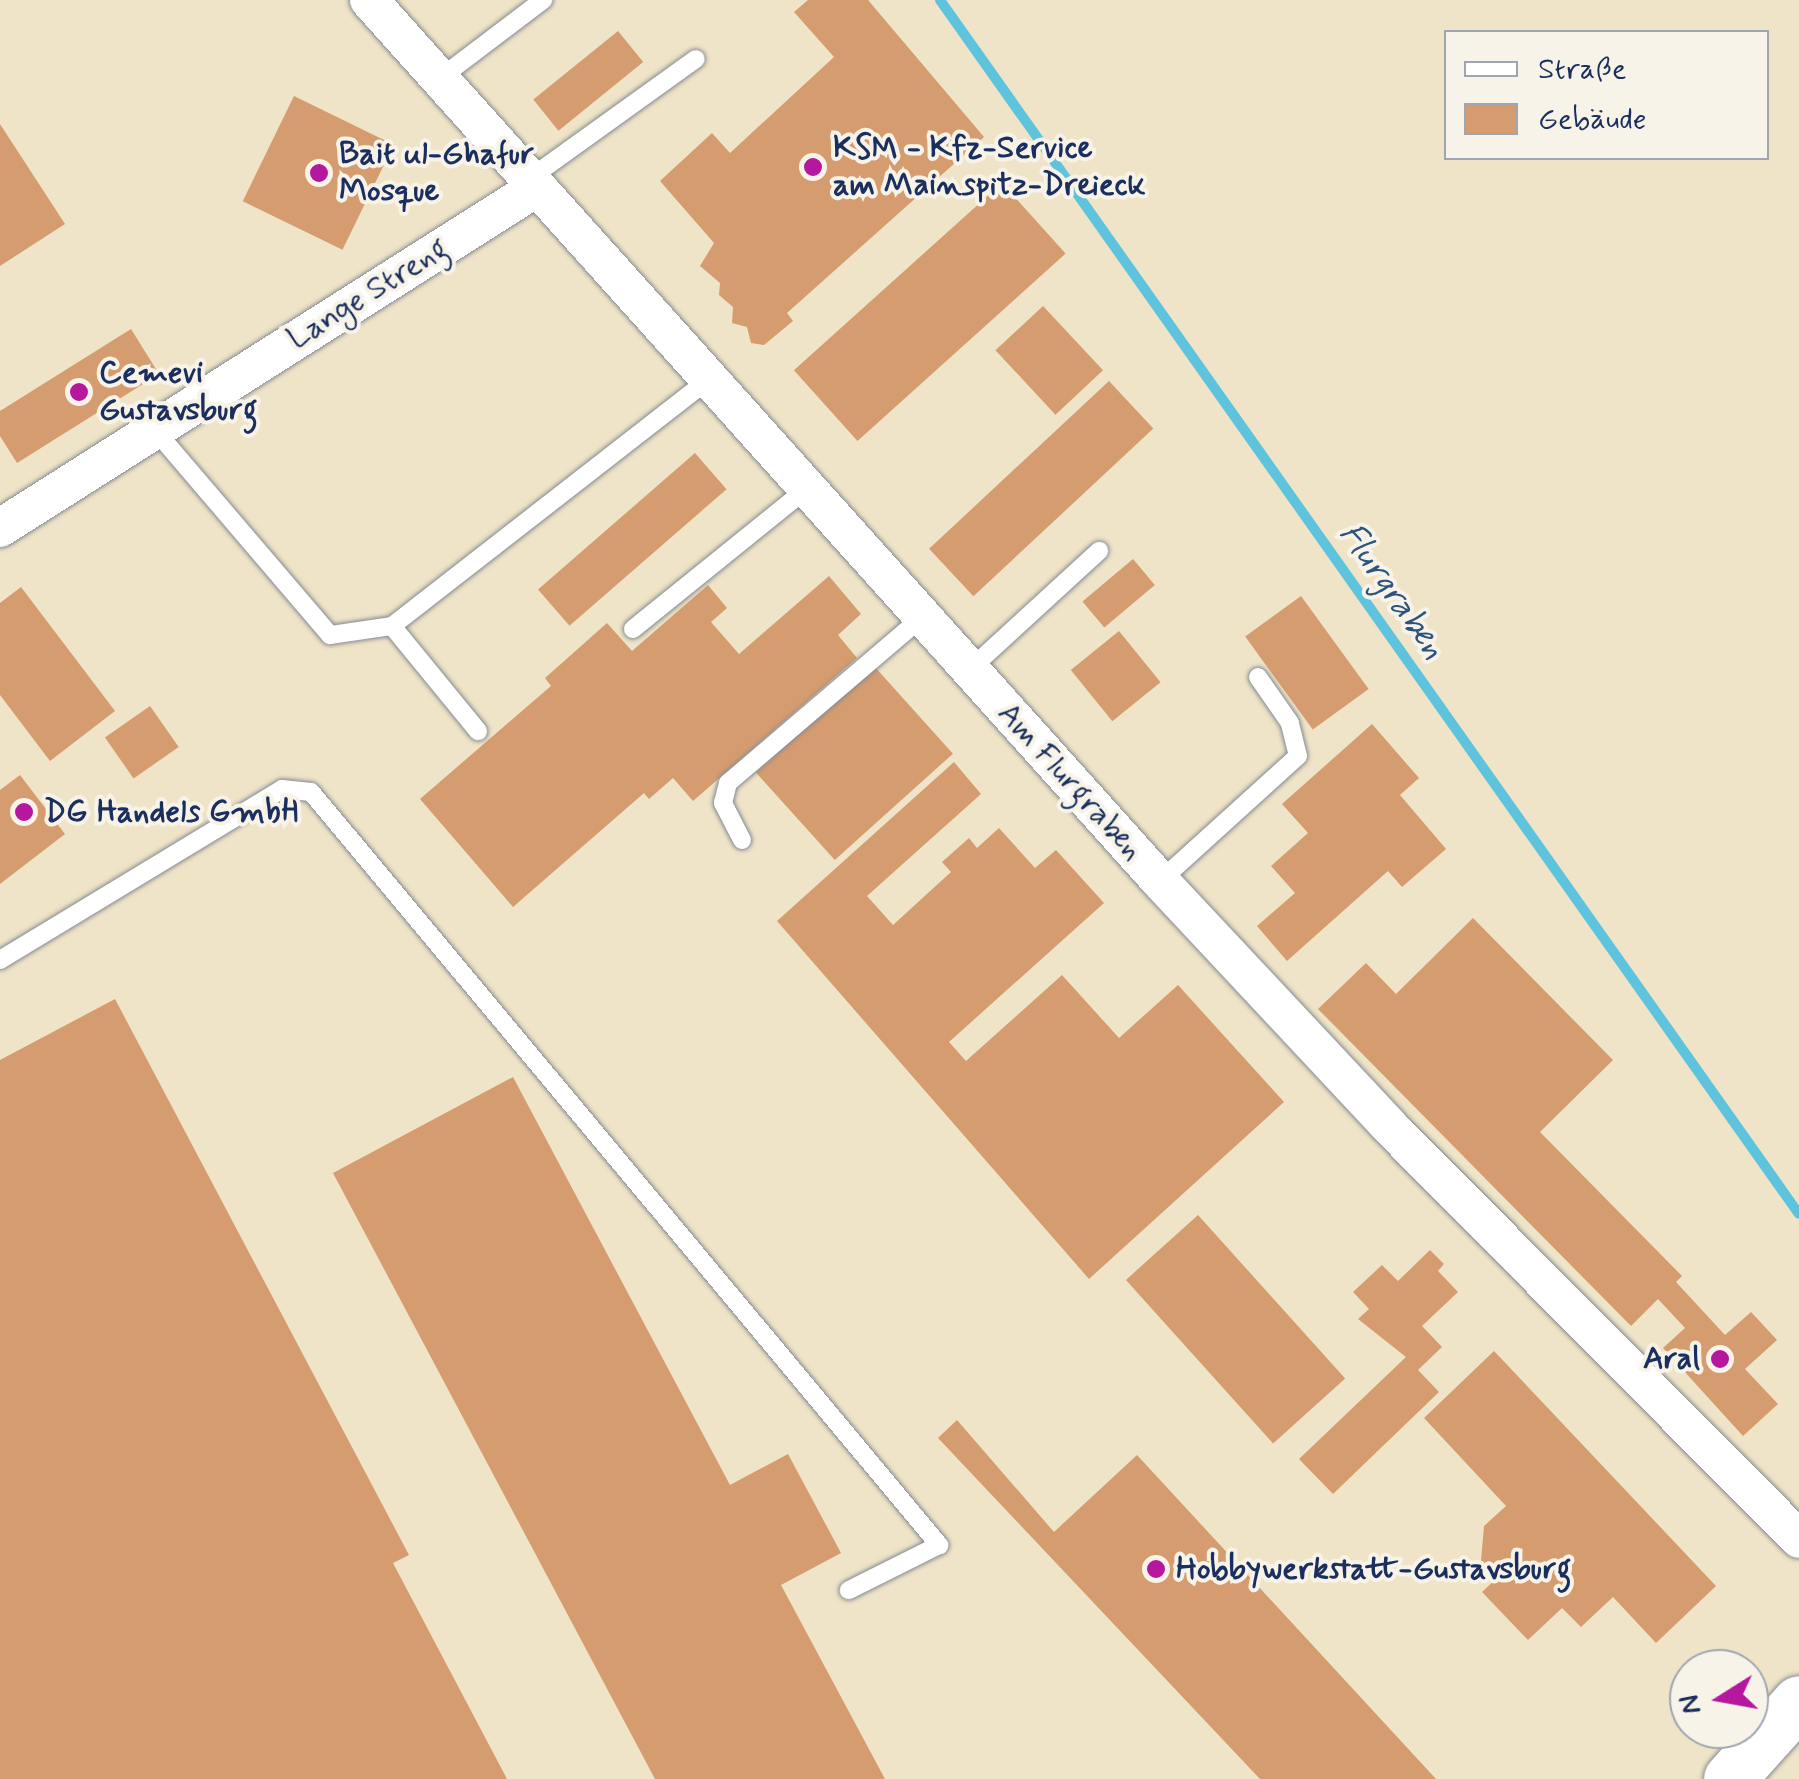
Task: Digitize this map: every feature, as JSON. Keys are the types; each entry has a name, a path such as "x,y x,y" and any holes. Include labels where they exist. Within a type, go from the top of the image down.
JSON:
{"main road":[{"path":"1730,1779 1799,1702"}],"street":[{"name":"Am Flurgraben","path":"369,0 705,382 1160,881 1388,1125 1799,1539"},
{"name":"Lange Streng","path":"0,528 529,185"}],"lane":[{"path":"438,79 544,0"},
{"path":"529,185 696,59"},
{"path":"154,429 330,635 392,626 705,382"},
{"path":"633,629 804,491"},
{"path":"968,671 1099,551"},
{"path":"742,840 723,803 728,783 920,619"},
{"path":"392,626 478,731"},
{"path":"1160,881 1298,756 1290,723 1258,677"},
{"path":"0,960 282,789 311,792 939,1545 849,1590"}],"building":[{"name":"KSM - Kfz-Service am Mainspitz-Dreieck","path":"808,0 868,0 984,137 787,313 793,321 764,345 751,343 747,327 732,323 733,307 719,295 720,283 700,266 714,243 660,181 712,133 730,153 834,57 794,12"},
{"path":"618,31 643,62 558,131 533,100"},
{"name":"Bait ul-Ghafur Mosque","path":"294,96 394,145 342,250 243,201"},
{"path":"0,124 65,224 0,266"},
{"name":"KSM - Kfz-Service am Mainspitz-Dreieck","path":"1002,183 1066,254 857,441 794,370"},
{"path":"1043,306 1103,370 1055,415 995,350"},
{"name":"Cemevi Gustavsburg","path":"131,329 159,374 17,463 0,436 0,411"},
{"path":"1109,381 1153,429 973,596 929,549"},
{"path":"695,453 726,489 570,626 538,589"},
{"path":"1133,559 1155,585 1104,627 1082,601"},
{"path":"829,576 861,614 838,635 857,658 693,801 673,778 649,799 644,793 513,907 420,799 551,686 545,678 607,623 632,651 708,585 727,608 711,622 739,654"},
{"path":"21,587 115,711 50,761 0,695 0,603"},
{"path":"1301,596 1369,689 1313,730 1245,637"},
{"path":"1119,631 1161,682 1112,721 1071,670"},
{"path":"874,666 953,754 835,860 756,772"},
{"path":"150,706 179,747 134,779 105,738"},
{"path":"1372,724 1419,778 1400,795 1446,849 1402,887 1388,871 1287,961 1257,926 1295,893 1271,866 1308,833 1282,804"},
{"path":"954,762 981,794 867,896 893,925 951,872 942,862 969,838 977,848 999,828 1035,868 1056,850 1104,903 949,1042 966,1061 1062,975 1119,1038 1178,985 1284,1102 1089,1279 777,921"},
{"name":"DG Handels GmbH","path":"20,775 65,834 0,884 0,790"},
{"path":"1473,918 1613,1060 1540,1132 1682,1276 1676,1282 1725,1335 1751,1312 1777,1340 1745,1369 1778,1404 1743,1436 1663,1348 1685,1328 1658,1299 1631,1326 1318,1009 1366,963 1396,994"},
{"path":"115,999 409,1555 393,1563 507,1779 0,1779 0,1060"},
{"path":"513,1077 730,1485 788,1454 841,1553 781,1585 885,1779 655,1779 333,1173"},
{"path":"1198,1215 1345,1378 1273,1443 1126,1280"},
{"path":"1430,1250 1444,1264 1438,1271 1458,1292 1422,1326 1442,1347 1418,1370 1439,1392 1333,1494 1299,1459 1406,1357 1358,1319 1369,1309 1353,1292 1382,1265 1398,1281"},
{"path":"1494,1351 1716,1586 1656,1643 1613,1597 1581,1627 1562,1608 1528,1640 1482,1592 1497,1578 1481,1561 1484,1526 1506,1506 1424,1418"},
{"path":"957,1420 1054,1532 1137,1455 1436,1779 1260,1779 938,1438"}],"waterway":[{"name":"Flurgraben","path":"940,0 1799,1214"}],"place":[{"name":"KSM - Kfz-Service am Mainspitz-Dreieck","path":"813,167"},
{"name":"Bait ul-Ghafur Mosque","path":"319,173"},
{"name":"Cemevi Gustavsburg","path":"79,392"},
{"name":"DG Handels GmbH","path":"24,812"},
{"name":"Aral","path":"1720,1359"},
{"name":"Hobbywerkstatt-Gustavsburg","path":"1156,1569"}]}
